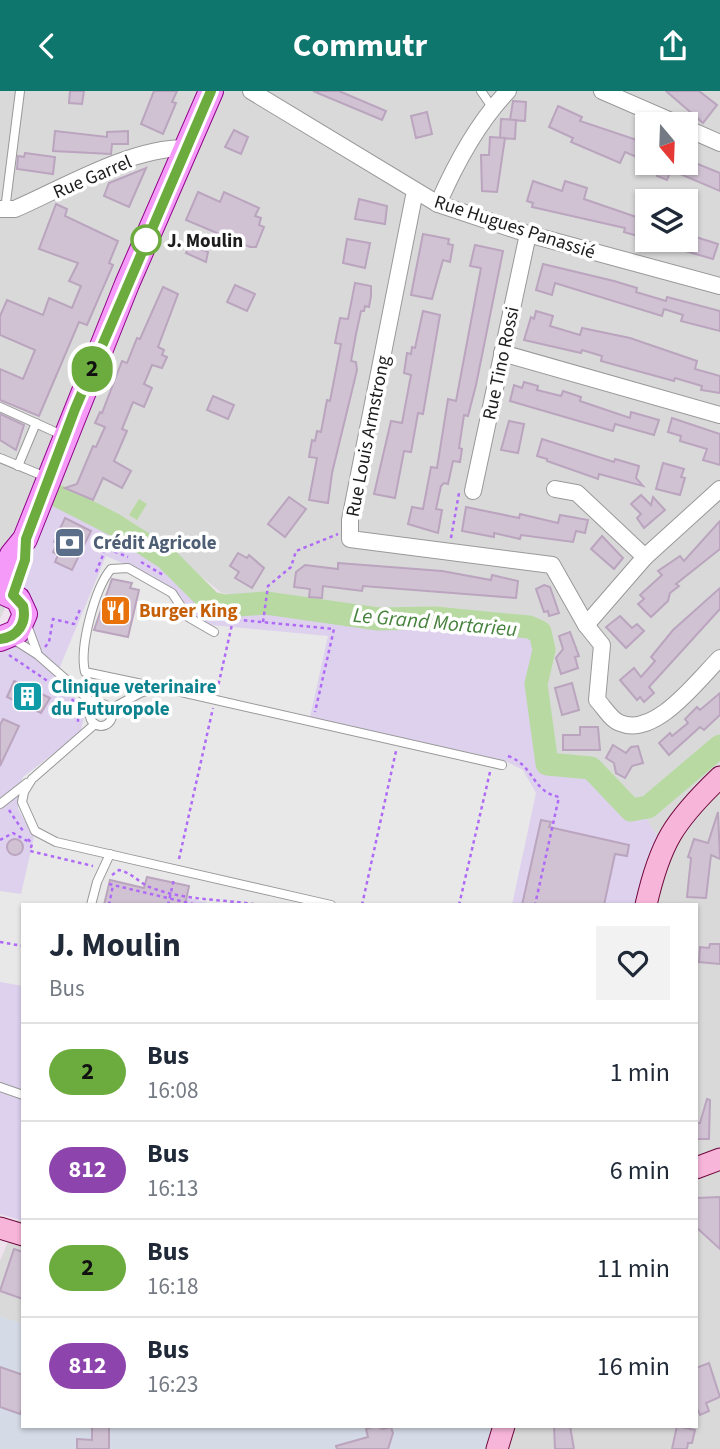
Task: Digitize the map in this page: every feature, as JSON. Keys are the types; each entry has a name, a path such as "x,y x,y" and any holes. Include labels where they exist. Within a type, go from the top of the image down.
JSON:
{"main road":[{"path":"3,644 22,626 10,596 12,555 26,539 65,436 211,91"}],"street":[{"name":"Rue Hugues Panassié","path":"251,91 438,204 528,234 720,286"},
{"path":"438,204 449,178 492,107 508,91"},
{"path":"602,91 650,112"},
{"path":"698,133 720,143"},
{"name":"Rue Garrel","path":"2,210 130,159 164,148 185,148"},
{"name":"Rue Louis Armstrong","path":"415,191 350,528 351,539 552,565 586,625"},
{"name":"Rue Tino Rossi","path":"473,491 528,234"},
{"path":"502,353 720,415"},
{"path":"555,489 577,493 645,557"},
{"path":"720,489 645,557 586,625 602,645 597,700 617,722 634,728 659,719 720,658"},
{"path":"647,903 663,845 692,804 720,777"},
{"path":"698,1167 720,1159"},
{"path":"497,1449 503,1428"}],"lane":[{"path":"2,210 20,91"},
{"path":"481,91 492,107"},
{"path":"0,407 65,436"},
{"path":"18,466 36,423"},
{"path":"0,459 49,478"},
{"path":"142,684 85,672 82,662 100,582 111,569 128,568 172,593 188,617 214,632"},
{"path":"10,596 38,655 95,705 106,704 111,709"},
{"path":"3,644 38,655"},
{"path":"111,709 140,693 159,687 475,759 492,762 503,760"},
{"path":"94,724 90,714 95,705"},
{"path":"0,804 94,724 109,723 111,709"},
{"path":"32,779 22,802 35,831 56,842 322,903"},
{"path":"92,903 97,882 110,854"},
{"path":"0,1087 21,1094"}],"path":[{"path":"448,551 459,493 473,491"},
{"path":"263,622 268,586 290,567 296,551 350,528"},
{"path":"93,579 106,548 155,568 165,577"},
{"path":"29,666 49,642 53,619 74,624 84,601"},
{"path":"203,617 334,629 315,713 327,716"},
{"path":"168,903 233,619"},
{"path":"3,644 8,654 60,690"},
{"path":"71,698 80,717 75,734"},
{"path":"362,903 398,741"},
{"path":"503,760 527,766 538,788 559,797 536,903"},
{"path":"459,903 492,762"},
{"path":"0,840 13,833 32,844"},
{"path":"104,894 107,884 119,870 131,873 150,888 230,903"},
{"path":"107,884 189,903"},
{"path":"108,903 113,885"},
{"path":"0,941 21,946"}],"shaded area":[{"path":"0,91 720,91 720,1449 492,1449 496,1428 698,1428 698,903 635,903 652,835 636,807 600,768 554,759 541,682 552,641 534,621 428,615 366,616 222,593 154,539 58,488 0,619"},
{"path":"44,490 113,524 166,558 211,603 225,606 266,603 378,619 444,619 529,627 540,632 544,650 536,684 545,758 551,766 591,768 603,778 622,803 631,810 640,809 663,845 648,903 21,903 21,1220 0,1214 0,639 10,637 14,595 25,560 25,539"},
{"path":"139,499 147,504 137,520 129,515"},
{"path":"106,556 153,576 182,598 190,615 200,624 328,636 310,717 503,760 523,770 536,793 512,903 208,903 110,880 104,903 21,903 21,986 0,982 0,891 21,894 34,837 18,809 18,788 23,777 80,733 84,718 82,708 73,695 54,681"},
{"path":"17,1220 21,1221 21,1323 0,1316 0,1261"},
{"path":"0,1316 21,1323 21,1428 496,1428 492,1449 0,1449"}],"building":[{"path":"70,91 84,91 82,104 69,103"},
{"path":"154,91 177,91 172,102 176,103 163,134 141,124"},
{"path":"313,91 339,91 386,111 382,120"},
{"path":"666,91 699,91 717,105 703,123 698,119 698,112 690,112"},
{"path":"513,101 526,102 525,121 510,120"},
{"path":"558,106 582,117 580,121 635,139 635,156 625,152 620,163 571,142 573,138 549,127"},
{"path":"427,112 432,134 416,138 411,116"},
{"path":"501,119 516,120 515,139 500,138"},
{"path":"234,130 248,137 241,154 225,147"},
{"path":"55,131 107,137 107,132 128,131 128,144 112,144 111,154 53,151"},
{"path":"490,137 505,138 497,192 482,191 481,155 489,155"},
{"path":"25,153 55,157 53,174 17,169 18,156 24,157"},
{"path":"698,164 720,173 720,191 683,175 698,175"},
{"path":"146,168 129,207 104,196 109,183"},
{"path":"657,175 669,175 667,180"},
{"path":"533,181 562,191 565,181 587,188 584,199 635,217 635,235 624,232 625,228 532,207 533,203 527,201"},
{"path":"198,192 220,202 224,192 259,208 255,216 261,218 259,225 264,227 256,247 250,247 186,220"},
{"path":"359,199 387,206 385,224 355,219"},
{"path":"56,204 67,209 65,216 118,241 109,263 113,265 87,325 79,322 39,416 0,400 0,369 23,379 35,350 0,335 0,316 7,300 43,315 49,298 72,308 81,286 69,281 78,263 39,249"},
{"path":"423,234 449,239 448,244 453,245 450,262 443,260 432,299 411,295"},
{"path":"698,238 718,244 713,259 689,252 698,252"},
{"path":"347,239 370,243 365,268 343,263"},
{"path":"190,244 208,252 206,262 186,253"},
{"path":"475,245 503,251 476,385 468,416 464,415 459,448 462,449 460,462 453,461 448,484 441,486 436,509 442,510 438,533 408,524 412,507 423,509 431,467 437,468 448,399 456,401 481,268 470,266"},
{"path":"543,264 614,281 637,288 636,292 666,301 667,297 720,311 720,331 681,321 683,315 664,309 662,316 555,283 552,295 536,290"},
{"path":"355,283 371,286 369,307 365,306 364,311 361,311 351,361 356,362 357,370 332,473 328,503 309,500 317,458 309,457 312,440 315,441 317,431 321,432 327,400 330,401 341,344 335,343 340,318 348,319"},
{"path":"235,285 255,294 247,311 227,302"},
{"path":"163,287 178,294 158,347 164,350 162,355 167,357 162,368 152,365 144,384 152,388 144,407 133,402 122,429 127,431 114,461 131,471 122,488 103,478 93,500 65,488 77,484 93,446 96,447 105,427 95,423 100,412 102,413 122,361 127,363"},
{"path":"423,311 440,315 423,414 418,413 411,452 404,451 395,498 374,494 391,421 402,423 411,375 404,373 407,353 411,354 412,347 415,348"},
{"path":"536,311 553,316 550,326 580,335 582,328 630,338 697,361 695,369 720,376 720,393 701,390 702,386 675,378 674,381 601,361 602,356 582,350 581,353 524,340 531,317 534,319"},
{"path":"524,382 538,386 537,390 561,396 563,391 581,397 580,401 630,418 631,412 659,420 654,435 615,424 613,431 510,401 514,385 522,388"},
{"path":"213,396 234,405 228,419 207,410"},
{"path":"0,414 24,425 16,450 0,440"},
{"path":"672,418 720,434 720,465 703,460 707,449 680,441 681,436 668,432"},
{"path":"509,421 524,424 518,453 501,450"},
{"path":"542,439 614,462 615,459 639,466 636,478 643,486 599,474 598,479 547,461 537,456"},
{"path":"663,463 684,469 681,477 685,478 680,495 656,489"},
{"path":"641,495 651,505 653,497 665,510 644,528 637,518 641,514 631,504"},
{"path":"289,497 306,509 285,537 268,524"},
{"path":"466,507 519,518 520,514 558,523 560,515 588,520 585,533 576,531 573,542 521,535 520,539 494,533 494,537 462,531"},
{"name":"Crédit Agricole","path":"65,518 91,531 72,570 55,562 58,555 53,552 57,544 54,542"},
{"path":"720,521 720,549 676,584 679,586 670,593 668,601 651,617 638,604 644,599 640,595 662,575 658,571 680,556 684,561"},
{"path":"602,536 623,558 614,569 591,549"},
{"path":"238,553 247,558 249,555 264,568 252,588 235,578 239,572 230,566"},
{"path":"338,563 442,571 491,580 492,575 518,581 516,598 363,586 362,591 323,586 322,598 309,597 310,589 294,587 296,572 305,565 338,569"},
{"name":"Burger King","path":"112,579 132,583 130,588 139,590 128,637 94,630"},
{"path":"544,585 550,587 559,613 549,616 548,611 544,612 536,589"},
{"path":"720,588 720,609 649,687 654,693 644,702 640,697 637,700 620,680 634,668 641,677 655,661 651,657 673,630"},
{"path":"620,616 632,628 637,624 644,631 626,648 606,627"},
{"path":"570,632 579,656 575,657 578,668 561,674 556,658 563,649 559,636"},
{"name":"Clinique veterinaire du Futuropole","path":"14,681 50,698 41,713 7,697"},
{"path":"572,683 579,710 562,715 555,688"},
{"path":"720,693 720,715 704,730 700,727 669,755 659,743 688,723 685,719 697,707 700,710"},
{"path":"3,719 19,726 0,766 0,725"},
{"path":"580,727 598,727 600,750 563,750 563,735 580,735"},
{"path":"613,745 626,753 631,747 638,746 643,763 632,766 625,778 616,773 614,763 606,758"},
{"path":"718,812 720,859 711,855 706,898 687,897 691,858 688,857 694,839 708,843"},
{"path":"541,820 551,822 549,827 629,845 627,856 615,854 604,903 522,903"},
{"path":"15,839 21,841 21,853 15,855 9,853 7,847 9,841"},
{"path":"147,877 189,886 185,903 104,903 110,880 144,888"},
{"path":"710,944 720,944 720,964 699,962 700,947 709,948"},
{"path":"707,1099 710,1100 709,1139 698,1139"},
{"path":"720,1197 720,1249 698,1229 698,1198"},
{"path":"14,1249 21,1251 21,1298 0,1291"},
{"path":"709,1363 720,1397 706,1403 709,1411 700,1415 698,1410 698,1367"},
{"path":"0,1367 21,1374 21,1411 20,1414 0,1407"},
{"path":"92,1428 109,1428 109,1449 77,1449 77,1439 92,1440"},
{"path":"391,1428 393,1433 388,1449 337,1449 336,1446 368,1437 366,1429"},
{"path":"554,1428 570,1428 574,1449 555,1449"},
{"path":"677,1428 695,1430 692,1443 688,1443 687,1449 672,1449"}],"waterway":[{"name":"Le Grand Mortarieu","path":"60,497 113,524 166,558 211,603 225,606 266,603 378,619 435,618 529,627 540,632 544,650 536,684 547,764 591,768 631,810 648,807 720,746"}],"bus line":[{"name":"2","path":"0,639 13,635 22,626 25,614 23,606 13,595 25,560 26,539 75,409 211,91"}],"place":[{"name":"J. Moulin","path":"146,240"},
{"name":"Crédit Agricole","path":"70,542"},
{"name":"Burger King","path":"116,610"},
{"name":"Clinique veterinaire du Futuropole","path":"28,697"}]}
